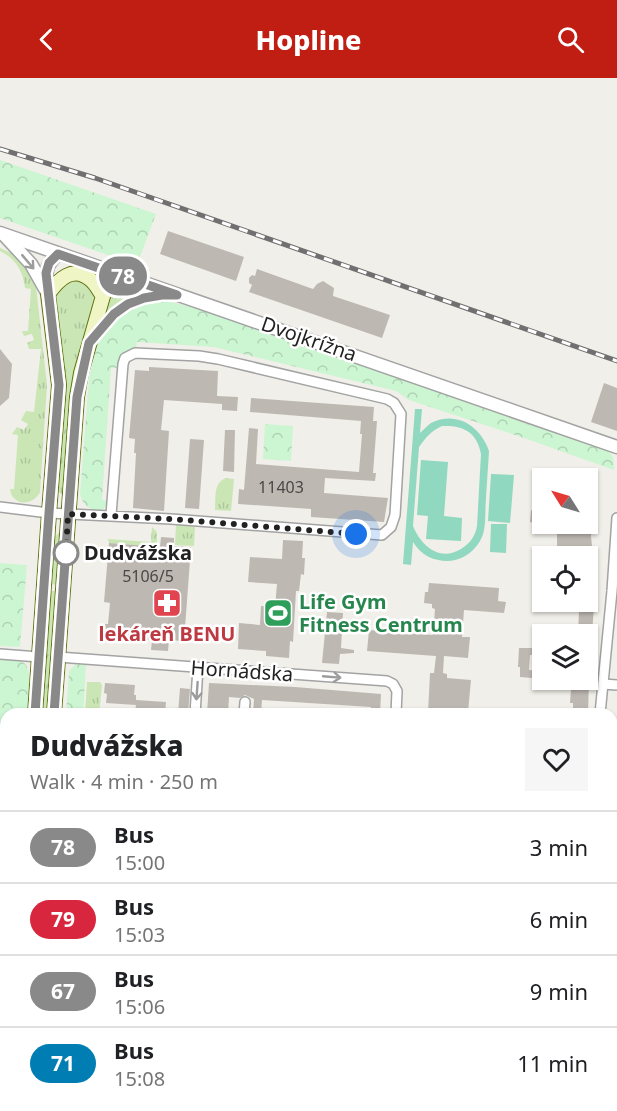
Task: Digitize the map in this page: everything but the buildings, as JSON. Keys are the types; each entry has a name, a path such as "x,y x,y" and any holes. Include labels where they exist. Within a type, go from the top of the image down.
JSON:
{"main road":[{"path":"35,708 59,385 48,294 61,279 74,274 84,275 91,280 103,296 89,343 77,397 54,708"}],"street":[{"name":"Dvojkrížna","path":"1,233 617,447"},
{"path":"1,233 31,264 48,294"},
{"path":"48,294 47,268 58,254"},
{"path":"103,296 108,278 104,269"},
{"path":"89,343 114,314 128,304 144,298 177,295"},
{"path":"0,507 49,513 181,519 382,535 394,521 401,414 394,403 387,399 218,359 131,354 125,358 123,364 111,515"},
{"path":"601,708 615,591 617,518"},
{"path":"0,654 39,657"},
{"name":"Hornádska","path":"58,657 390,682 397,691 396,708"},
{"path":"195,708 198,668"},
{"path":"603,684 617,686"},
{"path":"244,708 245,702"}],"green space":[{"path":"0,160 156,214 137,265 0,218"},
{"path":"0,248 13,254 23,263 36,286 47,385 40,492 32,500 25,502 17,501 10,489 14,489 18,435 12,434 17,427 24,430 28,424 21,420 26,411 34,412 41,349 29,349 27,343 34,340 32,334 24,336 22,331 28,331 31,289 25,288 18,266 0,251"},
{"path":"79,279 90,288 96,302 64,491 61,494 58,489 66,385 56,295 65,283"},
{"path":"113,279 148,292 103,320"},
{"path":"154,299 231,318 600,447 612,456 614,470 409,400 396,391 214,347 137,342 136,349 123,354 117,368 111,368 102,500 108,501 104,509 92,509 86,506 80,495 89,378 99,339 110,322 125,309"},
{"path":"415,409 422,409 420,433 431,423 441,419 459,420 474,428 485,442 489,451 485,526 476,547 460,559 437,560 424,554 413,542 411,565 403,564","holes":["442,426 468,431 476,440 481,454 475,533 461,549 446,554 432,550 426,545 413,526 419,447 426,437"]},
{"path":"265,424 293,426 291,461 263,459"},
{"path":"421,460 448,462 444,516 462,518 461,541 426,539 428,516 417,515"},
{"path":"491,474 514,475 510,523 488,521"},
{"path":"226,478 234,479 231,511 215,510 217,487"},
{"path":"491,524 507,524 506,553 490,552"},
{"path":"176,525 195,527 194,546 175,545"},
{"path":"152,527 157,532 157,547 109,543 108,539 151,542"},
{"path":"59,533 62,536 58,585 52,584 55,536"},
{"path":"0,563 27,565 20,647 0,646"},
{"path":"51,591 58,591 49,708 42,708"},
{"path":"0,660 16,660 24,663 29,672 29,708 0,708"},
{"path":"76,664 86,665 83,708 66,708 69,671"},
{"path":"87,682 100,682 102,685 100,708 85,708"}],"railway":[{"path":"0,149 95,178 617,361"}],"bus line":[{"name":"78","path":"35,708 59,385 46,273 49,263 58,254 177,295 144,298 128,304 118,310 89,343 77,397 54,708"}],"place":[{"name":"Dudvážska","path":"66,553"},
{"name":"lekáreň BENU","path":"167,603"},
{"name":"Life Gym Fitness Centrum","path":"278,613"}],"route":[{"path":"66,553 68,514 171,519 356,534"}]}
